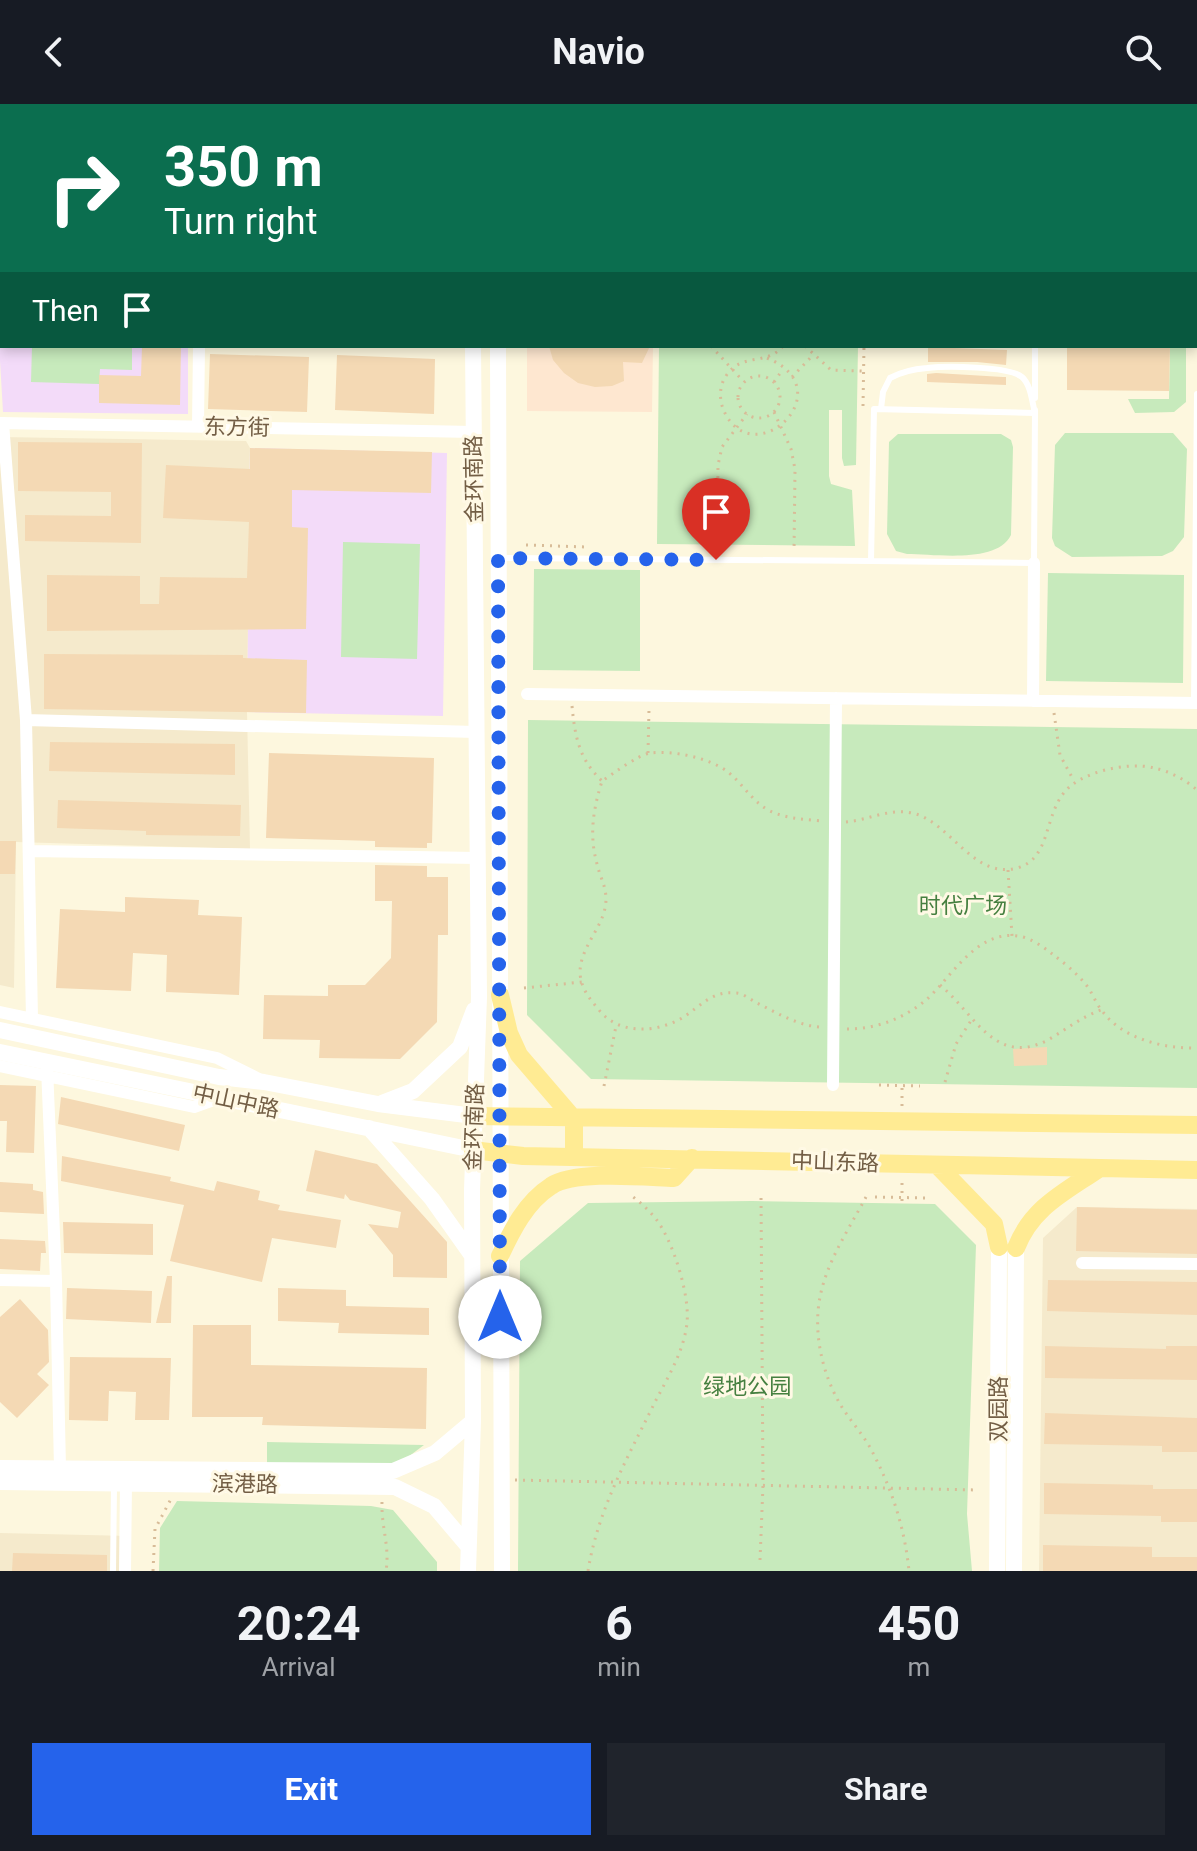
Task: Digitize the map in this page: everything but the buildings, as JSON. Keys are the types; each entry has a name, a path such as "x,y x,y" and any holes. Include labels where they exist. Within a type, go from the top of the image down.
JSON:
{"main road":[{"name":"金环南路","path":"468,1571 473,1421 471,1254 479,997 473,348"},
{"name":"金环南路","path":"498,348 502,1571"},
{"path":"500,995 509,1033 519,1055 574,1119 574,1157"},
{"path":"378,1104 413,1091 460,1047 479,997"},
{"name":"中山中路","path":"0,1030 219,1077 264,1082 378,1104 474,1116"},
{"name":"中山中路","path":"0,1052 47,1069 159,1085 473,1150"},
{"name":"中山东路","path":"474,1116 1197,1125"},
{"path":"369,1128 432,1199 471,1254"},
{"name":"中山东路","path":"473,1150 574,1157 1197,1170"},
{"path":"500,1256 515,1224 551,1185 575,1177 674,1178 692,1158"},
{"path":"938,1166 994,1224 1008,1248 1043,1207 1100,1168"},
{"name":"双园路","path":"997,1571 1008,1248"},
{"name":"双园路","path":"1008,1248 1014,1571"},
{"name":"滨港路","path":"0,1468 393,1471 435,1453 473,1421"},
{"name":"滨港路","path":"0,1482 395,1487 434,1506 468,1546"}],"street":[{"path":"198,426 199,348"},
{"path":"2,423 26,720 32,1018"},
{"name":"东方街","path":"2,423 474,432"},
{"path":"1033,701 1034,563"},
{"path":"527,694 1195,703"},
{"path":"833,1085 836,698"},
{"path":"26,720 476,732"},
{"path":"30,851 478,858"},
{"path":"0,1012 217,1058 264,1082"},
{"path":"147,1062 162,1047"},
{"path":"0,1066 47,1069 194,1107 219,1098"},
{"path":"47,1069 60,1469"},
{"path":"143,1096 159,1085"},
{"path":"1082,1263 1197,1264"},
{"path":"0,1280 56,1281"},
{"path":"120,1482 125,1571"}],"lane":[{"path":"498,558 1034,563 1035,348"},
{"path":"881,409 883,392 890,378 928,368 1006,370 1022,377 1030,391 1035,413"},
{"path":"1195,703 1197,394"},
{"path":"871,561 874,409 1035,413"},
{"path":"113,1571 120,1482"}],"path":[{"path":"713,348 744,382"},
{"path":"767,358 782,348"},
{"path":"811,348 831,370 864,371"},
{"path":"863,409 864,348"},
{"path":"792,377 814,354"},
{"path":"754,357 767,358 784,367 792,377 797,395 795,408 779,428 755,434 737,426 725,414 720,390 731,368 754,357"},
{"path":"774,382 784,367"},
{"path":"756,376 774,382 780,400 774,412 761,418 747,414 738,402 744,382 756,376"},
{"path":"774,412 791,449 795,469 794,551"},
{"path":"717,550 718,465 722,447 747,414"},
{"path":"526,545 590,547"},
{"path":"571,694 576,739 582,758 602,781 648,753 668,753 713,764 728,772 752,798 790,819 835,823 862,821 898,812 913,813 941,827 977,861 1008,870 1030,864 1038,855 1048,820 1062,794 1074,782 1100,771 1153,767 1187,782 1197,790"},
{"path":"648,753 649,695"},
{"path":"1054,701 1060,755 1074,782"},
{"path":"1008,870 1012,936"},
{"path":"524,988 582,982"},
{"path":"940,985 959,1000 972,1019 1007,1047 1030,1048 1102,1010"},
{"path":"945,1082 956,1044 972,1019"},
{"path":"604,1086 616,1026"},
{"path":"902,1084 902,1117"},
{"path":"879,1085 920,1086"},
{"path":"902,1165 902,1199"},
{"path":"588,1571 595,1536 614,1482 677,1359 687,1323 685,1298 671,1249 658,1222 646,1207 629,1194"},
{"path":"760,1560 763,1485 761,1195"},
{"path":"866,1197 826,1275 820,1297 818,1326 829,1382 840,1404 873,1451 889,1488 906,1538 909,1571"},
{"path":"875,1197 928,1198"},
{"path":"515,1480 977,1490"},
{"path":"153,1571 155,1529 172,1496"},
{"path":"382,1502 382,1522 389,1554 386,1571"}],"shaded area":[{"path":"0,348 188,348 188,414 3,412"},
{"path":"527,348 653,348 652,412 527,411"},
{"path":"0,437 246,441 250,448 247,712 250,849 16,842 14,988 0,985"},
{"path":"250,448 447,453 443,716 247,712"},
{"path":"1077,1207 1197,1209 1197,1571 1039,1571 1043,1238"},
{"path":"0,1533 130,1536 129,1571 0,1571"}],"green space":[{"path":"32,348 132,348 132,370 100,369 99,384 31,382"},
{"path":"659,348 858,348 856,465 844,466 842,410 829,410 829,476 831,484 852,490 855,546 657,544"},
{"path":"1170,348 1186,348 1186,402 1174,412 1135,413 1128,399 1169,399"},
{"path":"1065,433 1173,433 1187,449 1184,537 1173,551 1162,556 1072,557 1055,546 1052,538 1055,445"},
{"path":"898,434 1001,434 1011,440 1011,535 1004,544 979,554 949,556 896,551 887,534 889,442"},
{"path":"343,542 420,544 417,659 341,657"},
{"path":"534,569 640,570 640,671 533,670"},
{"path":"1048,573 1184,575 1183,683 1046,681"},
{"name":"时代广场","path":"528,720 1197,729 1197,1088 591,1079 527,1015"},
{"name":"绿地公园","path":"752,1201 935,1204 976,1245 967,1514 972,1571 518,1571 520,1261 588,1203"},
{"path":"267,1442 424,1445 390,1466 267,1463"},
{"path":"177,1501 371,1506 393,1510 437,1562 437,1571 159,1571 160,1528"}],"route":[{"path":"500,1317 498,558 716,560"}]}
